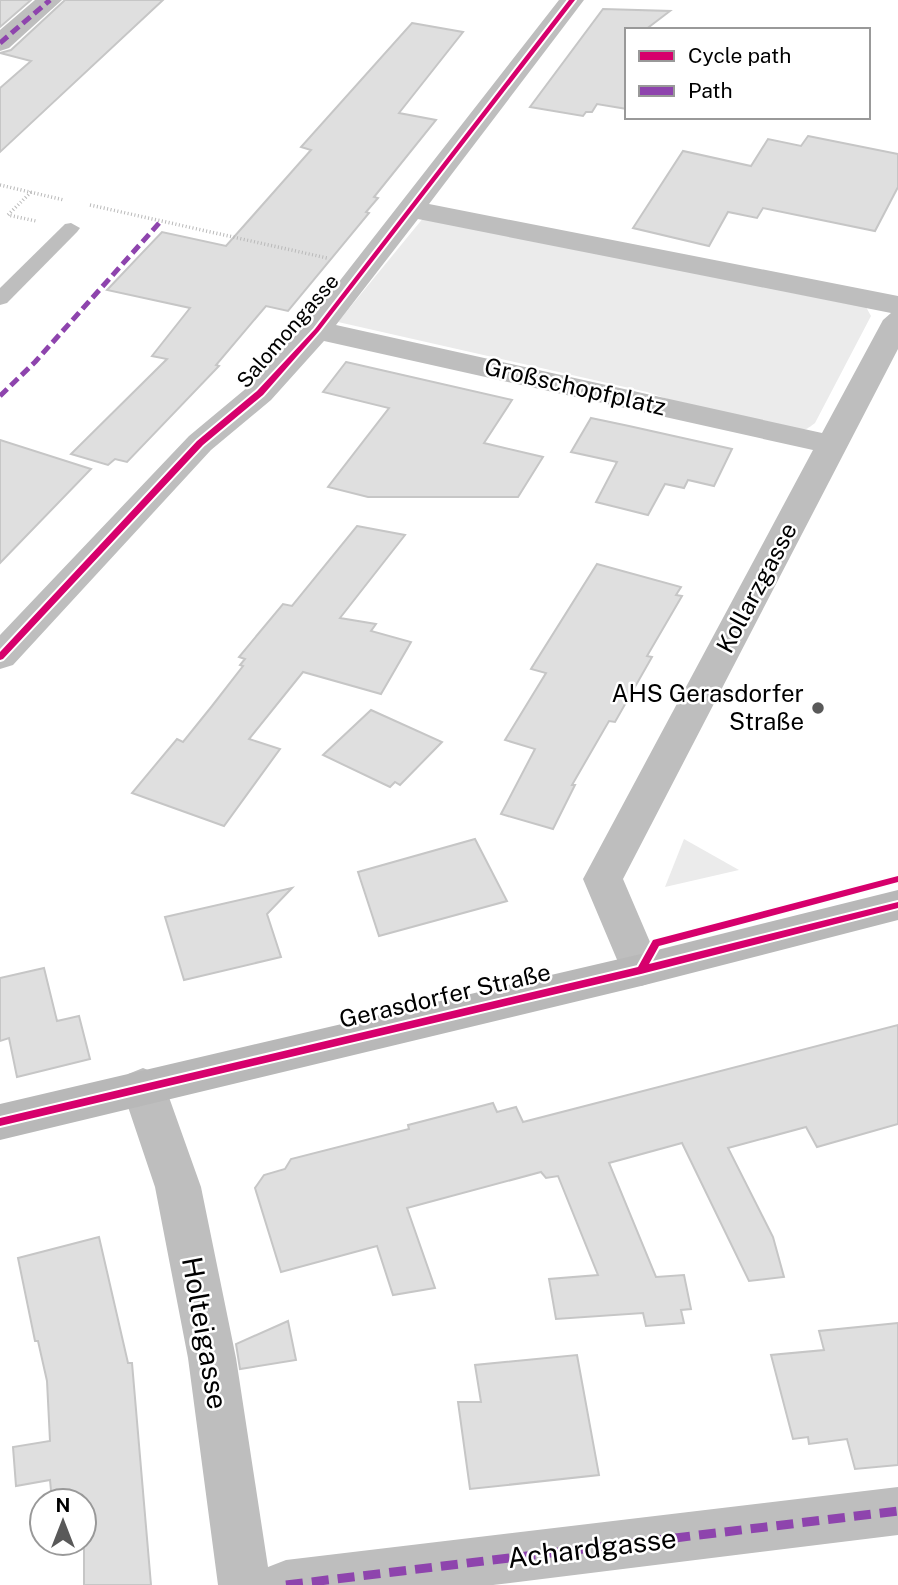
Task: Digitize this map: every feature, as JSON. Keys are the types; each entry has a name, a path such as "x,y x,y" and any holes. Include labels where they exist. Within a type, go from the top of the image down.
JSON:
{"main road":[{"name":"Gerasdorfer Straße","path":"0,1122 641,970 898,905"}],"street":[{"path":"0,43 50,0"},
{"name":"Salomongasse","path":"0,657 201,443 260,393 317,330 572,0"},
{"path":"412,209 898,305"},
{"name":"Kollarzgasse","path":"641,970 603,879 898,320"},
{"name":"Großschopfplatz","path":"317,330 833,445"},
{"name":"Holteigasse","path":"143,1086 178,1186 212,1358 244,1585"},
{"name":"Achardgasse","path":"286,1585 898,1511"}],"lane":[{"path":"0,299 71,228"}],"path":[{"path":"0,185 70,201"},
{"path":"11,212 31,192"},
{"path":"83,204 366,267"}],"shaded area":[{"path":"424,217 866,307 871,316 815,423 806,429 774,427 647,392 338,322"},
{"path":"684,839 739,870 665,887"}],"building":[{"path":"0,0 31,0 0,27"},
{"path":"65,0 163,0 0,152 0,88 31,61 0,53 11,50"},
{"path":"603,9 670,11 648,28 625,28 625,109 597,104 592,112 586,112 583,116 530,107"},
{"path":"412,23 463,32 399,113 436,120 374,197 378,198 366,212 369,213 288,311 266,306 216,365 219,366 127,462 115,459 108,465 71,454 167,359 152,356 190,308 107,290 162,232 226,246 311,150 301,147"},
{"path":"808,136 898,154 898,187 875,231 763,208 757,218 728,212 709,246 633,228 683,151 751,166 768,139 801,146"},
{"path":"346,362 512,400 484,443 543,457 518,497 368,497 328,487 389,408 323,392"},
{"path":"591,418 732,449 714,486 688,480 684,488 665,484 648,515 596,502 617,462 571,452"},
{"path":"0,440 91,469 0,563"},
{"path":"357,526 405,535 340,618 376,624 371,631 411,642 381,694 303,672 249,739 280,749 224,826 132,793 177,739 183,742 212,706 243,666 240,665 245,659 239,657 283,604 292,606"},
{"path":"597,564 681,587 676,595 682,596 647,656 652,657 615,722 609,721 572,785 575,785 553,829 501,814 535,749 505,740 546,673 531,669"},
{"path":"371,710 442,742 400,785 395,782 390,787 323,755"},
{"path":"475,839 507,901 379,936 358,872"},
{"path":"292,888 267,914 281,957 184,980 165,917"},
{"path":"44,968 57,1021 79,1016 90,1059 17,1077 9,1038 0,1041 0,978"},
{"path":"898,1025 898,1124 817,1147 806,1127 728,1148 773,1237 784,1277 749,1281 682,1143 609,1163 656,1277 684,1275 691,1309 681,1310 684,1323 646,1326 643,1313 556,1319 549,1279 598,1275 558,1176 546,1178 541,1172 407,1208 435,1288 393,1295 377,1246 281,1272 255,1188 264,1175 285,1169 291,1159 409,1129 408,1125 493,1103 497,1112 516,1107 523,1122"},
{"path":"99,1237 128,1363 132,1363 151,1585 84,1585 84,1557 98,1557 98,1487 51,1487 50,1480 16,1486 13,1447 50,1441 47,1381 38,1341 35,1341 18,1258"},
{"path":"288,1321 296,1360 240,1369 236,1344"},
{"path":"898,1323 898,1465 855,1469 847,1439 809,1444 808,1437 793,1439 771,1355 824,1350 819,1331"},
{"path":"577,1355 599,1475 470,1489 458,1402 481,1402 475,1365"}],"marked path":[{"path":"0,43 50,0"},
{"path":"0,396 35,362 161,221"},
{"path":"286,1585 898,1511"}],"cycle path":[{"path":"0,657 200,443 260,393 317,330 572,0"},
{"path":"641,970 656,943 898,879"},
{"path":"0,1122 641,970 898,905"}],"place":[{"name":"AHS Gerasdorfer Straße","path":"818,708"}]}
